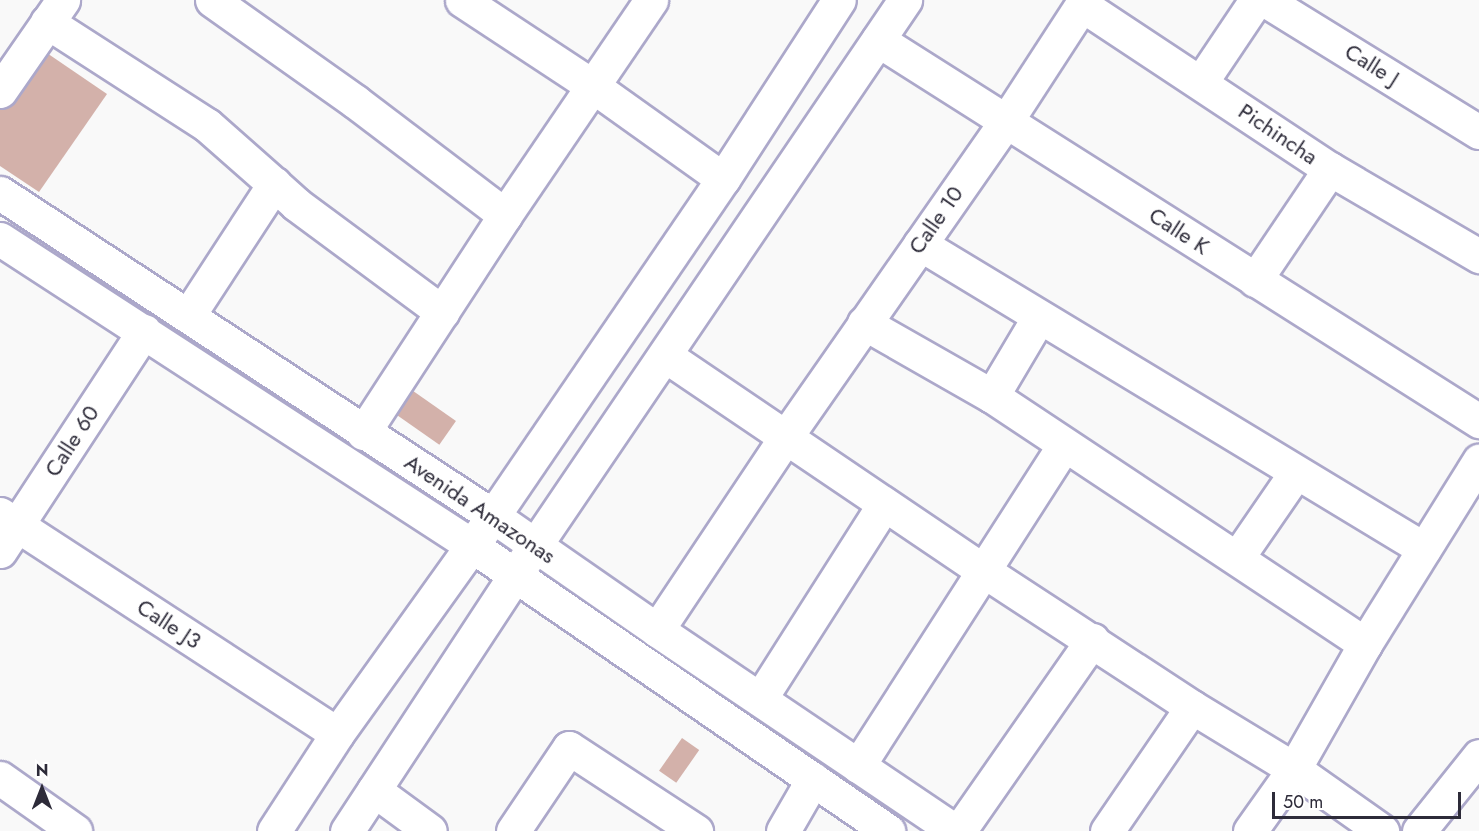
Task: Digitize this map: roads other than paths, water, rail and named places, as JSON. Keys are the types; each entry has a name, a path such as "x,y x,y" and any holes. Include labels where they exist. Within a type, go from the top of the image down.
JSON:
{"street":[{"path":"212,0 356,102 505,215"},
{"path":"462,0 594,87 723,179"},
{"path":"363,433 505,215 651,0"},
{"path":"273,831 337,734 493,516 723,179 839,0"},
{"path":"346,831 515,574 666,356 905,0"},
{"path":"1201,82 1257,0"},
{"name":"Calle J","path":"1264,0 1479,132"},
{"name":"Pichincha","path":"1084,2 1330,169 1479,256"},
{"name":"Calle 10","path":"657,630 785,438 1007,120 1084,2"},
{"path":"0,91 55,11 207,125 296,204 442,312"},
{"name":"Calle K","path":"878,40 1479,421"},
{"path":"1255,280 1330,169"},
{"path":"188,316 274,184"},
{"name":"Avenida Amazonas","path":"0,193 363,433 493,516 657,630 957,831"},
{"name":"Avenida Amazonas","path":"0,239 515,574 888,831"},
{"path":"920,243 1424,549"},
{"path":"992,396 1039,317"},
{"path":"864,323 992,396 1365,644"},
{"name":"Calle 60","path":"6,530 144,331"},
{"path":"666,356 984,571 1192,706 1294,769 1382,831"},
{"path":"858,766 1064,445"},
{"path":"1250,831 1294,769 1365,644 1479,461"},
{"path":"1237,558 1296,472"},
{"path":"760,699 884,504"},
{"name":"Calle J3","path":"6,530 337,734"},
{"path":"957,831 1092,640"},
{"path":"1107,831 1192,706"},
{"path":"513,831 569,748 696,831"},
{"path":"1419,831 1479,756"},
{"path":"0,778 75,831"},
{"path":"783,831 813,779"},
{"path":"374,790 430,831"}]}
